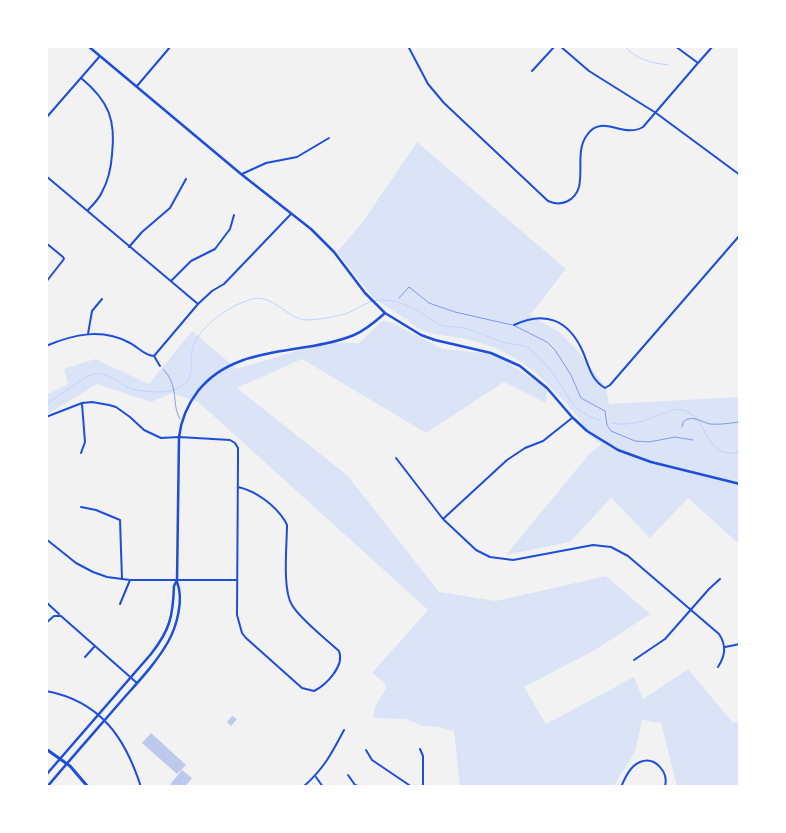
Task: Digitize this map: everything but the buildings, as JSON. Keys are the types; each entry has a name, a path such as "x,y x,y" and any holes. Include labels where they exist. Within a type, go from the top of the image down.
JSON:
{"highway":[{"path":"46,749 68,764 88,787"}],"main road":[{"path":"88,46 321,238 365,293 385,312 421,335 490,353 514,363 547,388 587,432 603,443 633,457 740,484"},
{"path":"47,787 137,683 162,651 173,631 178,611 179,436 182,422 195,395 222,369 249,358 344,338 370,326 385,312"},
{"path":"47,775 156,647 167,629 173,610 174,586 177,580"}],"street":[{"path":"136,87 171,46"},
{"path":"408,46 428,84 444,103 548,201 554,203 565,203 575,194 578,187 580,154 584,139 593,128 607,125 624,131 638,130 648,123 713,46"},
{"path":"532,71 555,46"},
{"path":"560,46 589,71 656,113 740,175"},
{"path":"675,46 698,63"},
{"path":"46,118 100,56"},
{"path":"81,78 103,101 110,114 114,132 112,158 106,185 102,194 87,211"},
{"path":"241,174 259,166 297,158 329,138"},
{"path":"46,176 198,304"},
{"path":"130,247 142,232 170,208 186,179"},
{"path":"46,346 67,337 88,334 115,337 134,345 148,356 154,356 198,304 212,291 224,284 291,214"},
{"path":"171,280 191,261 215,249 230,229 234,215"},
{"path":"514,325 526,319 539,317 549,318 563,325 579,344 592,376 605,388 610,385 740,235"},
{"path":"46,244 64,259 46,282"},
{"path":"88,334 92,311 102,299"},
{"path":"154,356 160,366"},
{"path":"81,453 85,442 82,403"},
{"path":"46,417 82,403 100,403 116,407 144,430 155,436 168,438 179,436 224,438 235,443 238,448 237,615 242,632 255,647 302,688 314,691 322,686 338,667 341,657 339,651 298,614 291,604 286,584 287,525 285,521 262,498 250,490 238,487"},
{"path":"443,520 507,460 525,448 542,441 572,417"},
{"path":"396,458 443,520 476,550 490,557 512,560 594,544 611,547 628,556 722,638 725,647 718,667"},
{"path":"81,507 96,510 120,520 122,579"},
{"path":"46,539 84,568 107,577 130,580 237,580"},
{"path":"634,660 665,639 720,579"},
{"path":"120,604 130,580"},
{"path":"46,602 137,683"},
{"path":"46,623 54,616 61,616"},
{"path":"725,647 740,644"},
{"path":"85,657 95,646"},
{"path":"46,691 68,697 105,720 124,745 141,787"},
{"path":"303,787 316,776 329,758 344,730"},
{"path":"366,750 372,760 412,787"},
{"path":"420,750 423,756 423,787"},
{"path":"621,787 631,769 639,762 646,761 654,762 664,771 666,777 665,787"},
{"path":"348,775 354,786 361,787"},
{"path":"316,776 323,787"}],"lane":[{"path":"399,298 409,287 429,303 455,312 514,325 546,342 555,350 581,398 605,411 607,425 614,434 642,443 675,437 693,440"}],"path":[{"path":"160,366 172,383 175,392 177,414 182,422"},
{"path":"682,427 683,422 689,418 702,420 710,424 740,422"}],"shaded area":[{"path":"417,142 566,269 530,315 559,332 575,348 606,387 609,404 740,397 740,545 688,498 650,538 611,498 570,542 506,555 590,453 602,444 590,436 579,418 549,385 518,360 486,345 466,339 426,332 418,328 407,318 405,319 372,297 337,252 362,223"},
{"path":"382,321 390,322 443,349 494,354 547,388 546,403 504,382 426,433 302,359 237,388 348,476 439,592 496,601 606,576 650,614 595,650 524,687 546,724 634,677 643,699 688,669 733,723 740,720 740,787 677,787 661,723 642,720 635,752 613,787 460,787 454,731 423,726 406,719 373,718 375,707 386,688 384,682 372,673 428,610 216,418 198,402 172,393 151,402 97,384 46,415 46,395 68,384 64,369 95,359 149,384 192,331 237,369 322,343 359,343"}],"waterway":[{"path":"624,46 644,60 668,65"},
{"path":"46,404 83,379 94,374 104,375 136,390 161,392 176,389 188,380 191,370 192,351 198,336 225,311 249,300 265,299 293,316 307,320 344,314 369,302 387,300 411,307 441,325 470,329 501,342 528,348 548,368 576,407 587,415 602,421"},
{"path":"612,423 632,423 673,410 683,410 698,420 713,445 720,451 728,453 740,452"}]}
